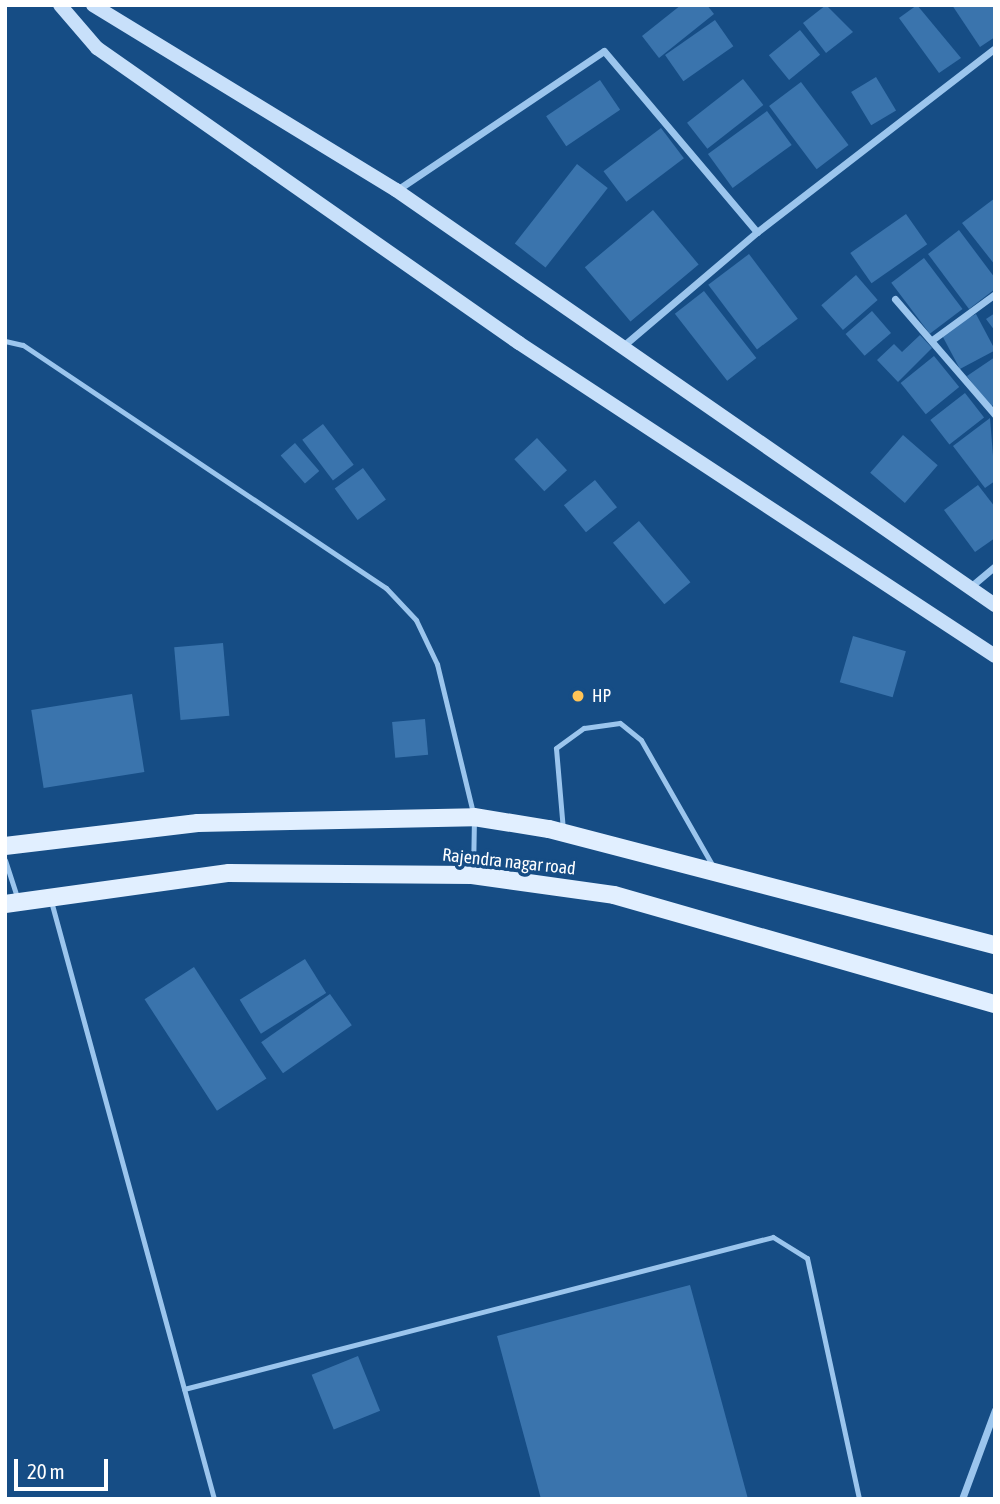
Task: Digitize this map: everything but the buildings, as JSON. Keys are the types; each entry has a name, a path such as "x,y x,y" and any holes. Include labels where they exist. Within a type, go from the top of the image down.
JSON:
{"main road":[{"name":"Rajendra nagar road","path":"5,846 198,823 474,817 564,833 995,945"},
{"name":"Rajendra nagar road","path":"12,903 229,873 472,876 614,895 995,1004"}],"street":[{"path":"60,5 97,48 507,335 995,656"},
{"path":"93,5 396,190 995,605"},
{"path":"622,347 757,232 995,48"},
{"path":"396,190 604,51 757,232"},
{"path":"932,340 995,293"},
{"path":"895,299 995,415"},
{"path":"969,588 995,566"},
{"path":"962,1499 995,1410"}],"lane":[{"path":"5,341 23,345 386,587 416,620 438,664 474,817 472,876"},
{"path":"564,833 556,748 584,727 620,723 641,740 717,874"},
{"path":"5,860 12,903"},
{"path":"50,898 214,1499"},
{"path":"184,1389 772,1237 807,1258 859,1499"}],"place":[{"name":"HP","path":"578,696"}]}
